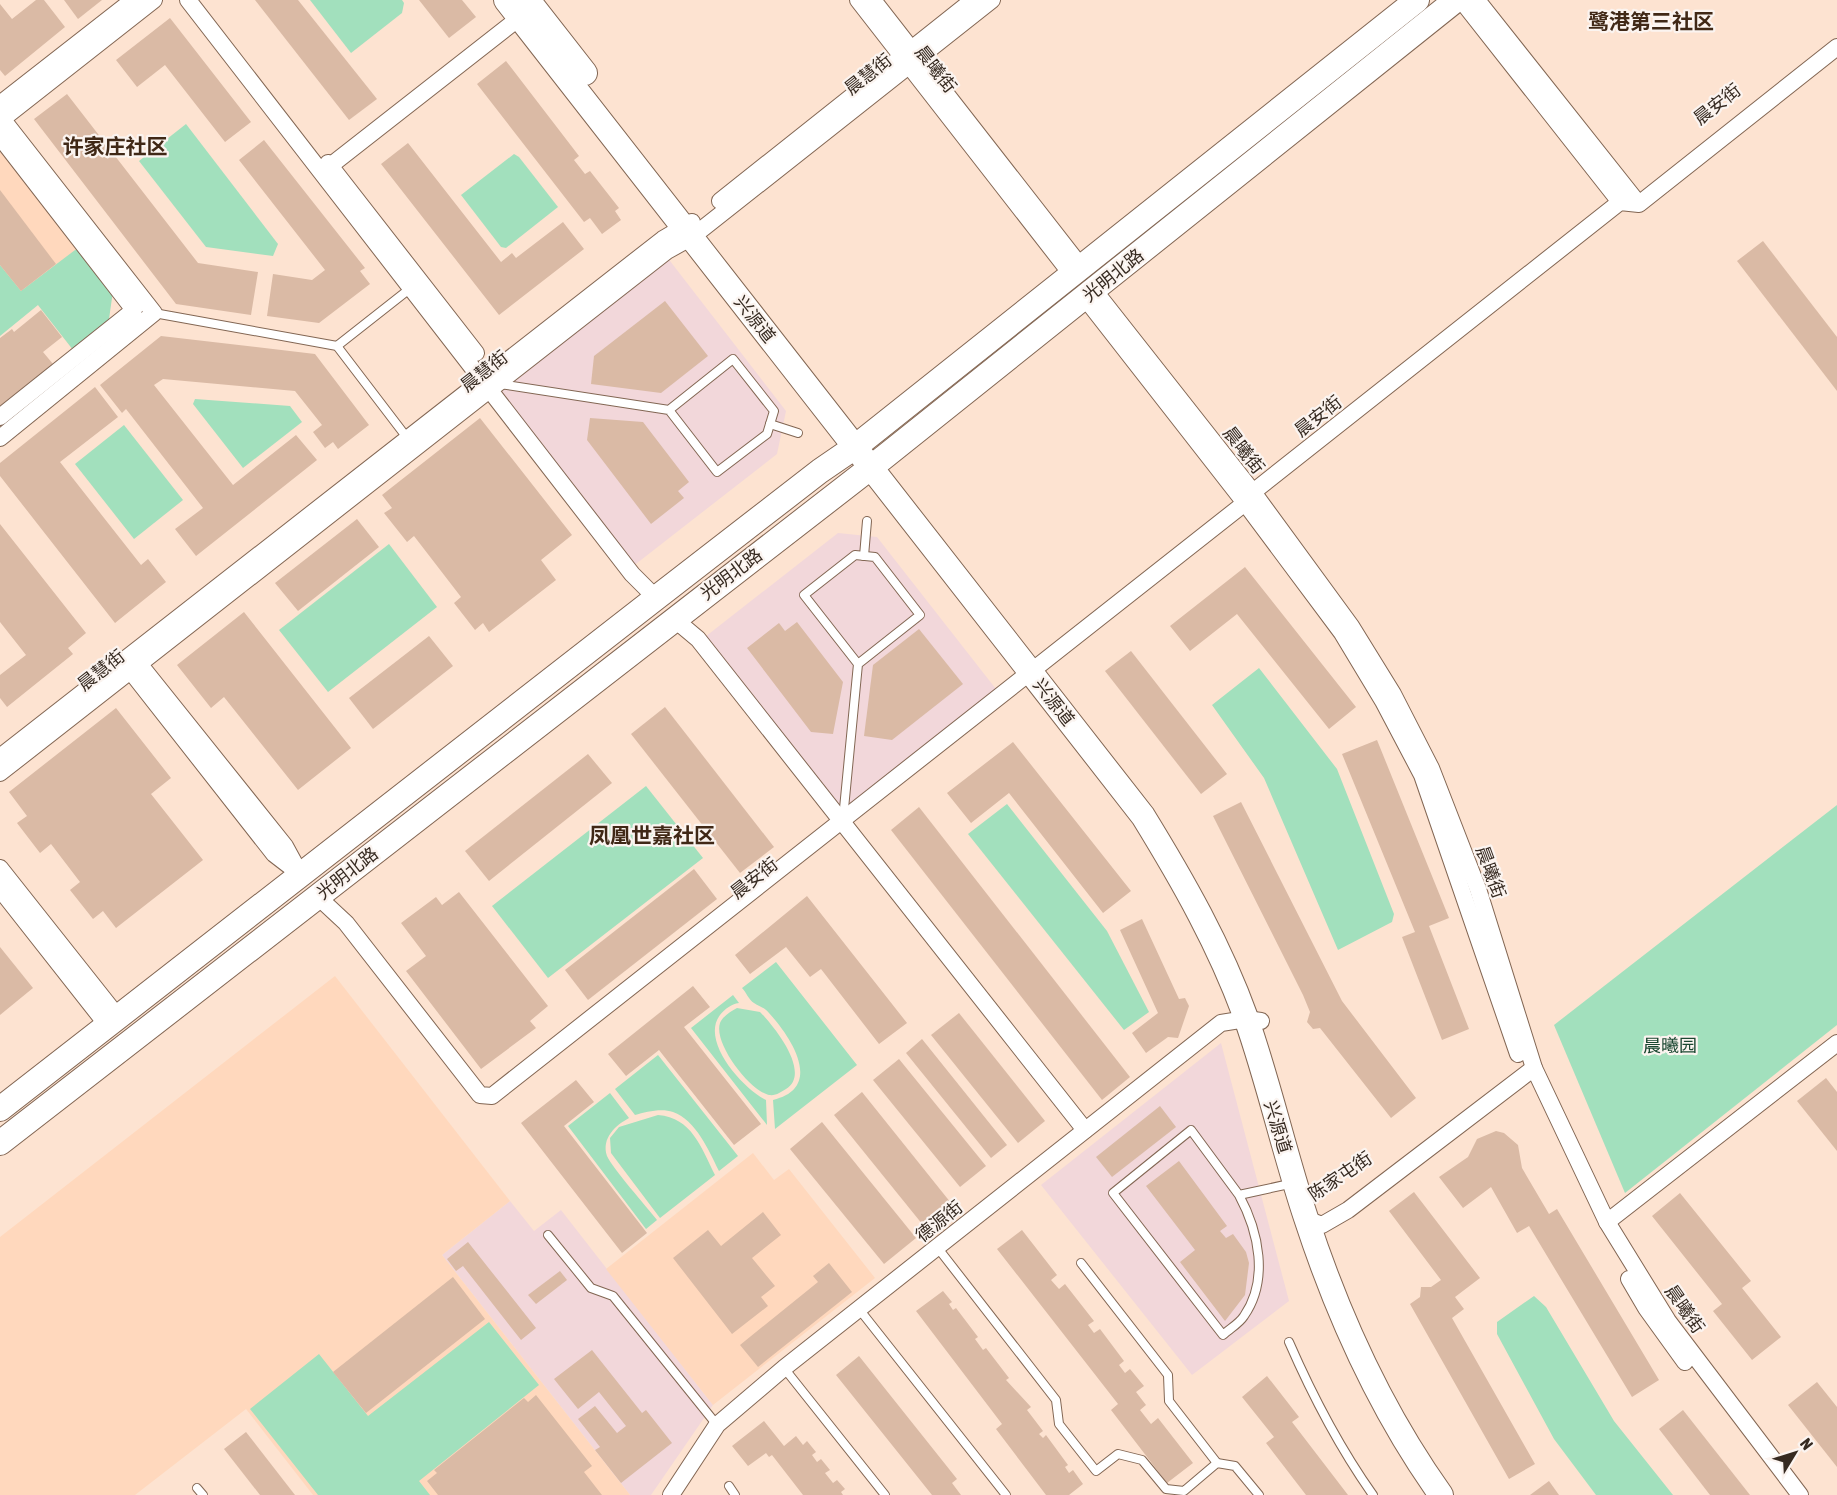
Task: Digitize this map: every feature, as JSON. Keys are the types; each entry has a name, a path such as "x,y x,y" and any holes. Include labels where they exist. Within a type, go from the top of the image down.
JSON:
{"main road":[{"name":"光明北路","path":"0,1109 656,598 861,442 1417,0"},
{"name":"光明北路","path":"0,1143 673,618 877,463 1459,0"},
{"name":"兴源道","path":"522,6 1035,670 1147,798 1189,863 1224,929 1316,1220 1345,1321 1389,1415 1441,1495"},
{"path":"300,874 317,896"},
{"name":"兴源道","path":"1253,1020 1295,1183 1316,1220 1382,1374 1409,1422 1458,1495"}],"street":[{"path":"1,115 133,0"},
{"path":"1,115 154,0"},
{"path":"188,0 640,567 656,598"},
{"path":"202,0 330,166 415,285"},
{"name":"晨曦街","path":"858,0 910,57 1077,272"},
{"name":"晨曦街","path":"873,0 910,57"},
{"name":"晨慧街","path":"0,757 131,663 491,382 663,239 695,228 910,57 973,0"},
{"name":"晨慧街","path":"910,57 992,0"},
{"path":"1459,0 1630,201"},
{"path":"1477,0 1630,201"},
{"path":"330,166 522,6"},
{"name":"晨安街","path":"317,896 346,923 480,1100 492,1096 841,829 1249,498 1630,201 1837,35"},
{"name":"晨安街","path":"1630,201 1837,47"},
{"path":"0,438 154,313 1,115"},
{"path":"0,137 134,310 0,417"},
{"name":"晨曦街","path":"1090,294 1351,626 1393,694 1431,768 1478,889 1528,1066 1600,1231 1646,1308 1786,1495"},
{"name":"晨慧街","path":"0,773 131,663 408,439 491,382"},
{"path":"673,618 698,639 841,829 1081,1132"},
{"path":"131,663 285,846 300,874"},
{"path":"0,868 112,1021"},
{"path":"0,889 112,1021"},
{"name":"德源街","path":"671,1495 717,1425 783,1368 1221,1023 1253,1020"},
{"path":"1607,1222 1837,1043"},
{"name":"晨曦街","path":"1528,1066 1607,1222 1668,1320 1800,1495"},
{"name":"陈家屯街","path":"1316,1220 1348,1210 1528,1066"}],"lane":[{"path":"337,346 415,285"},
{"path":"154,313 337,346 408,439"},
{"path":"491,382 669,410 717,472 767,434 774,411 733,359 669,410"},
{"path":"770,424 798,433"},
{"path":"864,556 867,521"},
{"path":"841,829 858,664 804,595 855,555 875,557 920,615 858,664"},
{"path":"1191,1130 1239,1195 1247,1209 1255,1236 1260,1273 1256,1295 1243,1318 1222,1335 1113,1193 1191,1130"},
{"path":"1239,1195 1295,1183"},
{"path":"548,1235 591,1288 613,1296 717,1425"},
{"path":"937,1247 1056,1400 1059,1424 1096,1471 1118,1454 1142,1460 1166,1490 1184,1491 1217,1463"},
{"path":"1082,1263 1168,1375 1169,1401 1217,1463 1235,1466 1259,1495"},
{"path":"859,1309 1006,1495"},
{"path":"1289,1342 1317,1405 1346,1456 1373,1495"},
{"path":"783,1368 885,1495"},
{"path":"729,1486 735,1495"}],"shaded area":[{"path":"0,146 113,291 77,355 38,305 0,306"},
{"path":"660,248 786,411 777,454 632,567 490,381"},
{"path":"838,533 877,537 1003,698 841,829 696,644"},
{"path":"335,976 510,1201 442,1255 630,1495 313,1495 246,1409 135,1495 0,1495 0,1237"},
{"path":"1221,1043 1289,1301 1192,1375 1041,1185"},
{"path":"753,1153 774,1180 789,1169 875,1278 713,1405 606,1269"},
{"path":"510,1201 534,1231 561,1210 713,1405 651,1495 630,1495 442,1255"}],"green space":[{"path":"310,0 402,0 404,3 402,13 351,53"},
{"path":"186,124 278,244 273,256 206,247 139,161"},
{"path":"514,154 519,157 558,207 506,248 501,247 461,195"},
{"path":"79,247 113,291 107,333 77,355 38,305 0,336 0,265 21,291"},
{"path":"195,399 290,406 302,422 243,468 193,404"},
{"path":"124,425 183,500 134,539 75,464"},
{"path":"389,544 437,607 328,692 279,630"},
{"path":"1259,668 1337,769 1394,914 1392,922 1338,950 1264,778 1212,705"},
{"path":"646,786 703,858 548,978 492,906"},
{"path":"1007,804 1107,931 1149,1012 1124,1030 968,834"},
{"name":"晨曦园","path":"1837,805 1837,1025 1625,1193 1554,1025"},
{"path":"776,962 857,1065 775,1129 773,1100 788,1094 797,1085 800,1074 799,1061 794,1048 778,1023 765,1009 752,1002 742,988"},
{"path":"733,995 739,1003 728,1007 720,1015 715,1026 716,1038 727,1063 736,1075 746,1086 766,1100 767,1125 691,1028"},
{"path":"737,1008 760,1012 788,1050 795,1072 793,1082 778,1094 769,1095 752,1085 727,1054 719,1032 720,1023 725,1016"},
{"path":"658,1055 738,1156 719,1171 701,1137 681,1116 664,1110 635,1115 615,1089"},
{"path":"610,1093 629,1118 619,1124 608,1138 607,1156 657,1220 646,1229 568,1126"},
{"path":"658,1115 670,1117 687,1128 700,1145 715,1175 660,1218 611,1153 610,1138 619,1127"},
{"path":"1534,1296 1546,1307 1614,1421 1673,1495 1596,1495 1554,1439 1497,1334 1497,1322"},
{"path":"489,1322 539,1385 419,1481 430,1495 318,1495 250,1409 319,1354 368,1416"}],"building":[{"path":"36,0 44,0 65,27 5,76 0,70 0,4 12,19"},
{"path":"64,0 102,0 78,19"},
{"path":"255,0 298,0 377,99 349,120"},
{"path":"419,0 462,0 476,17 449,38"},
{"path":"170,18 251,122 225,142 165,65 137,87 116,60"},
{"path":"506,61 579,156 574,160 585,174 590,171 619,208 615,211 621,220 602,234 590,218 584,222 477,84"},
{"path":"67,94 198,263 258,272 251,315 176,304 34,119"},
{"path":"264,140 365,268 360,271 370,284 319,323 267,316 273,274 312,280 325,270 239,160"},
{"path":"408,143 501,262 512,253 516,258 563,222 584,249 499,315 381,164"},
{"path":"0,190 56,264 21,291 0,265"},
{"path":"1763,241 1837,337 1837,391 1737,261"},
{"path":"665,301 708,356 661,393 591,384 594,356"},
{"path":"41,310 62,337 43,352 53,364 0,406 0,338 12,329 14,332"},
{"path":"161,336 315,354 369,425 338,449 333,442 325,448 313,432 322,425 295,391 163,379 154,385 233,485 296,435 317,460 196,556 175,529 203,508 126,409 122,413 100,385"},
{"path":"95,387 118,417 60,462 141,565 148,559 166,582 115,623 0,476 0,463"},
{"path":"480,418 572,535 541,560 556,580 489,632 483,623 475,630 454,603 461,597 414,536 407,542 384,513 392,508 382,495"},
{"path":"590,418 643,422 689,482 678,491 684,498 651,524 587,440"},
{"path":"357,519 379,547 298,611 275,583"},
{"path":"0,524 86,633 68,648 73,654 7,707 0,698 0,675 26,655 0,622"},
{"path":"1245,567 1356,707 1329,729 1237,614 1190,651 1170,626"},
{"path":"244,612 351,748 298,790 224,697 211,708 177,665"},
{"path":"797,622 843,682 833,734 811,732 747,648 779,623 785,631"},
{"path":"919,629 963,684 892,740 864,736 873,665"},
{"path":"429,636 453,666 373,729 349,698"},
{"path":"1131,651 1227,774 1201,794 1105,671"},
{"path":"665,707 774,847 740,873 631,734"},
{"path":"116,708 171,778 151,794 203,860 116,928 103,911 93,919 70,890 80,882 51,844 40,853 17,823 27,816 9,792"},
{"path":"1377,740 1449,918 1429,926 1469,1029 1442,1040 1402,937 1415,932 1342,754"},
{"path":"1013,742 1131,891 1103,913 1009,793 971,823 947,793"},
{"path":"588,754 612,783 489,881 465,851"},
{"path":"1241,802 1342,1001 1416,1098 1391,1118 1320,1028 1313,1029 1307,1022 1310,1012 1303,995 1213,816"},
{"path":"919,807 1130,1077 1102,1100 891,830"},
{"path":"694,869 717,899 588,1000 565,970"},
{"path":"459,892 548,1006 530,1021 536,1028 481,1069 406,971 426,956 401,923 436,897 442,905"},
{"path":"807,896 907,1023 879,1044 821,969 810,977 786,947 750,974 735,955"},
{"path":"1142,919 1179,999 1185,998 1189,1006 1178,1038 1168,1037 1146,1053 1132,1033 1158,1013 1120,930"},
{"path":"0,947 33,988 0,1015"},
{"path":"693,986 710,1007 684,1027 761,1124 734,1145 659,1050 626,1076 608,1054"},
{"path":"959,1013 1045,1121 1018,1143 931,1035"},
{"path":"922,1039 1007,1145 991,1158 906,1053"},
{"path":"899,1059 986,1166 960,1187 873,1080"},
{"path":"1826,1078 1837,1092 1837,1151 1797,1101"},
{"path":"576,1080 594,1102 564,1126 647,1233 622,1253 521,1123"},
{"path":"862,1092 955,1208 927,1230 834,1115"},
{"path":"1160,1106 1176,1127 1112,1177 1096,1157"},
{"path":"822,1122 916,1238 884,1264 790,1149"},
{"path":"1496,1131 1504,1133 1518,1145 1522,1168 1549,1214 1557,1209 1659,1380 1632,1397 1529,1226 1517,1233 1491,1187 1463,1208 1439,1177 1468,1157 1477,1139"},
{"path":"1179,1161 1227,1226 1220,1231 1226,1238 1233,1234 1246,1252 1249,1263 1245,1295 1225,1321 1180,1262 1195,1250 1146,1186"},
{"path":"1414,1192 1480,1278 1455,1297 1464,1309 1452,1318 1535,1464 1509,1479 1410,1304 1420,1297 1421,1287 1431,1287 1441,1280 1389,1211"},
{"path":"1680,1193 1751,1281 1742,1288 1781,1337 1752,1360 1713,1311 1722,1304 1652,1216"},
{"path":"763,1212 781,1235 752,1258 775,1286 761,1297 768,1306 732,1334 673,1258 708,1230 721,1246"},
{"path":"1022,1230 1057,1275 1051,1280 1059,1289 1065,1284 1094,1321 1088,1325 1094,1333 1100,1329 1124,1361 1119,1365 1125,1373 1130,1369 1144,1386 1136,1392 1146,1405 1140,1410 1151,1424 1158,1418 1193,1463 1167,1483 1111,1410 1118,1404 997,1249"},
{"path":"468,1242 536,1328 521,1340 463,1266 456,1271 447,1259"},
{"path":"829,1263 852,1292 758,1367 740,1345 818,1282 813,1276"},
{"path":"560,1271 567,1280 536,1304 528,1295"},
{"path":"453,1277 485,1319 366,1413 333,1372"},
{"path":"943,1291 952,1302 949,1304 953,1310 956,1308 978,1337 975,1339 983,1350 986,1348 1009,1378 1006,1380 1031,1407 1027,1410 1043,1431 1039,1434 1043,1438 1046,1435 1068,1465 1065,1467 1069,1473 1073,1470 1083,1484 1069,1495 1046,1495 996,1429 1002,1424 916,1311"},
{"path":"592,1350 642,1413 646,1410 672,1443 621,1483 595,1450 600,1447 578,1419 595,1406 617,1433 626,1426 599,1392 578,1409 554,1379"},
{"path":"859,1356 957,1479 952,1483 961,1495 932,1495 836,1375"},
{"path":"1267,1376 1299,1417 1292,1422 1348,1495 1306,1495 1266,1443 1274,1437 1242,1397"},
{"path":"1817,1382 1837,1407 1837,1467 1788,1405"},
{"path":"536,1395 592,1466 584,1472 602,1495 438,1495 427,1481 437,1473 434,1470 524,1398 528,1402"},
{"path":"1683,1410 1750,1495 1710,1495 1659,1429"},
{"path":"764,1421 784,1446 796,1436 803,1445 807,1441 816,1452 812,1455 817,1462 821,1459 830,1470 825,1473 833,1483 837,1480 845,1489 841,1492 843,1495 803,1495 772,1455 769,1457 766,1453 748,1466 732,1446"},
{"path":"246,1432 295,1495 260,1495 224,1449"},
{"path":"1549,1481 1559,1495 1530,1495"}],"district":[{"name":"鹭港第三社区","path":"1651,21"},
{"name":"许家庄社区","path":"115,146"},
{"name":"凤凰世嘉社区","path":"652,835"}]}
